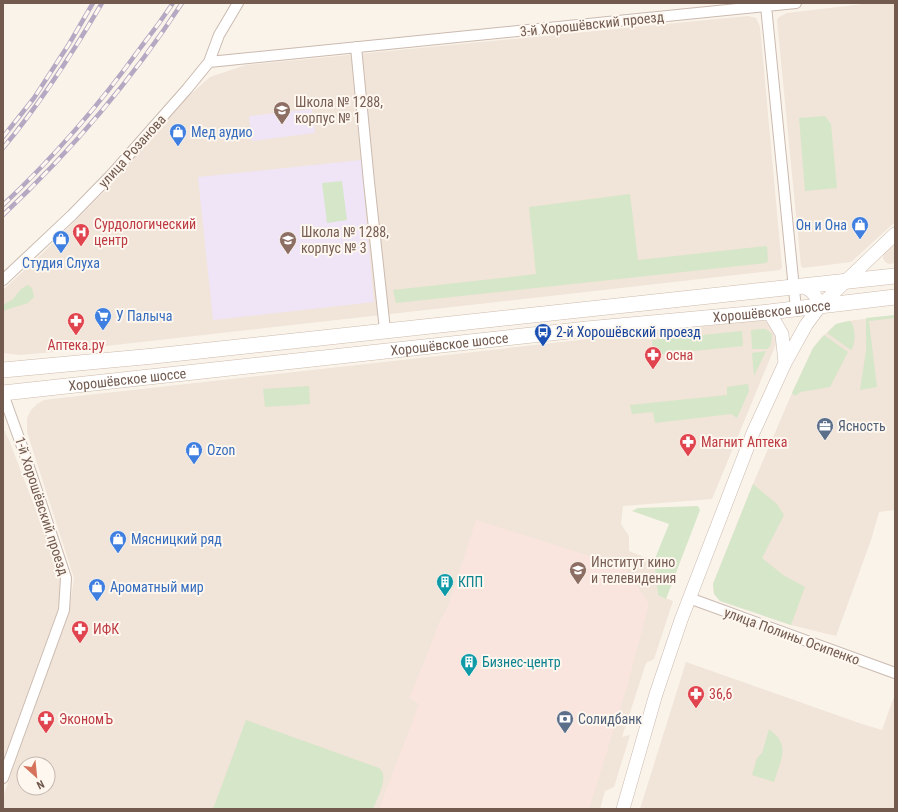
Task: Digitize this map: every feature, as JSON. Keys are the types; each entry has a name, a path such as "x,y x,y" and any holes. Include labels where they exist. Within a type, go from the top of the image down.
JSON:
{"main road":[{"name":"Хорошёвское шоссе","path":"3,370 154,356 895,276"},
{"name":"Хорошёвское шоссе","path":"3,393 592,328 769,312 895,297"}],"street":[{"name":"улица Розанова","path":"3,280 72,215 112,174 209,62 219,34 238,3"},
{"name":"3-й Хорошёвский проезд","path":"209,62 796,3"},
{"path":"766,6 797,286 796,308"},
{"path":"356,47 385,330"},
{"path":"623,809 656,694 689,598 753,433 786,363 806,325 820,306 895,234"},
{"path":"797,286 809,289 814,293 820,306"},
{"path":"769,312 782,334 786,363"},
{"name":"1-й Хорошёвский проезд","path":"3,393 56,544 66,578 64,610 3,778"},
{"name":"улица Полины Осипенко","path":"689,598 895,673"}],"shaded area":[{"path":"872,3 895,3 895,222 851,262 803,268 801,266 777,20 779,17 787,13"},
{"path":"748,16 756,18 760,27 782,267 780,270 53,352 20,355 3,353 3,290 46,250 109,187 182,102 210,77 246,65"},
{"name":"Школа № 1288, корпус № 1","path":"312,109 315,133 252,141 249,116"},
{"name":"Школа № 1288, корпус № 3","path":"361,160 374,302 213,320 198,177"},
{"path":"895,242 895,263 889,264 885,262 883,258 884,253"},
{"path":"895,315 895,510 879,512 871,540 836,636 791,625 720,601 714,594 713,584 753,484 813,348 836,324"},
{"path":"760,320 768,322 778,337 712,499 623,506 621,524 629,536 629,551 654,561 658,595 673,601 654,659 646,663 622,737 630,735 614,787 605,791 600,809 3,809 3,797 16,761 16,796 56,796 56,756 18,756 69,612 74,578 27,432 27,418 31,410 44,400"},
{"path":"3,428 62,578 58,609 3,760"},
{"path":"476,520 593,557 618,557 649,604 626,690 589,809 379,809 419,704 409,698 440,620 447,609"},
{"path":"686,662 882,730 895,694 895,809 640,809"}],"green space":[{"path":"825,116 831,124 837,188 805,191 799,118"},
{"path":"342,181 347,220 327,223 322,183"},
{"path":"630,194 638,260 767,246 768,261 766,263 396,303 393,290 536,274 529,207"},
{"path":"28,285 32,288 34,297 28,303 3,311 3,305 13,299 21,289"},
{"path":"895,315 895,318 869,321 877,387 860,390 866,351 866,318"},
{"path":"848,321 852,324 855,336 854,344 851,350 827,333 836,324"},
{"path":"766,329 772,334 771,344 768,349 752,349 751,330"},
{"path":"742,331 743,346 654,355 652,340"},
{"path":"824,335 848,352 830,387 801,392 795,396 792,393 813,348"},
{"path":"766,351 754,376 752,353"},
{"path":"748,384 749,391 737,418 731,414 655,423 653,412 632,414 630,405 727,395 727,387"},
{"path":"309,386 310,404 265,407 263,389"},
{"path":"753,484 777,504 784,515 762,558 783,575 805,587 791,625 720,601 714,594 713,584"},
{"path":"698,506 700,510 666,599 658,595 654,561 669,524 632,511 638,508"},
{"path":"246,720 379,768 382,772 383,782 373,809 213,809"},
{"path":"769,729 777,736 782,745 781,761 774,782 752,775 757,758 762,753"}],"railway":[{"path":"3,137 34,98 69,44 93,3"},
{"path":"3,148 56,78 102,3"},
{"path":"3,205 58,149 93,109 173,3"},
{"path":"3,215 52,166 99,114 142,60 182,3"}],"place":[{"name":"Школа № 1288, корпус № 1","path":"282,125"},
{"name":"Мед аудио","path":"178,147"},
{"name":"Он и Она","path":"860,240"},
{"name":"Сурдологический центр","path":"81,247"},
{"name":"Студия Слуха","path":"61,254"},
{"name":"Школа № 1288, корпус № 3","path":"288,255"},
{"name":"У Палыча","path":"103,331"},
{"name":"Аптека.ру","path":"76,336"},
{"name":"2-й Хорошёвский проезд","path":"543,347"},
{"name":"осна","path":"653,370"},
{"name":"Ясность","path":"825,441"},
{"name":"Магнит Аптека","path":"688,457"},
{"name":"Ozon","path":"194,465"},
{"name":"Мясницкий ряд","path":"118,554"},
{"name":"Институт кино и телевидения","path":"578,585"},
{"name":"КПП","path":"445,597"},
{"name":"Ароматный мир","path":"97,602"},
{"name":"ИФК","path":"80,644"},
{"name":"Бизнес-центр","path":"469,677"},
{"name":"36,6","path":"696,709"},
{"name":"ЭкономЪ","path":"46,734"},
{"name":"Солидбанк","path":"565,734"}]}
